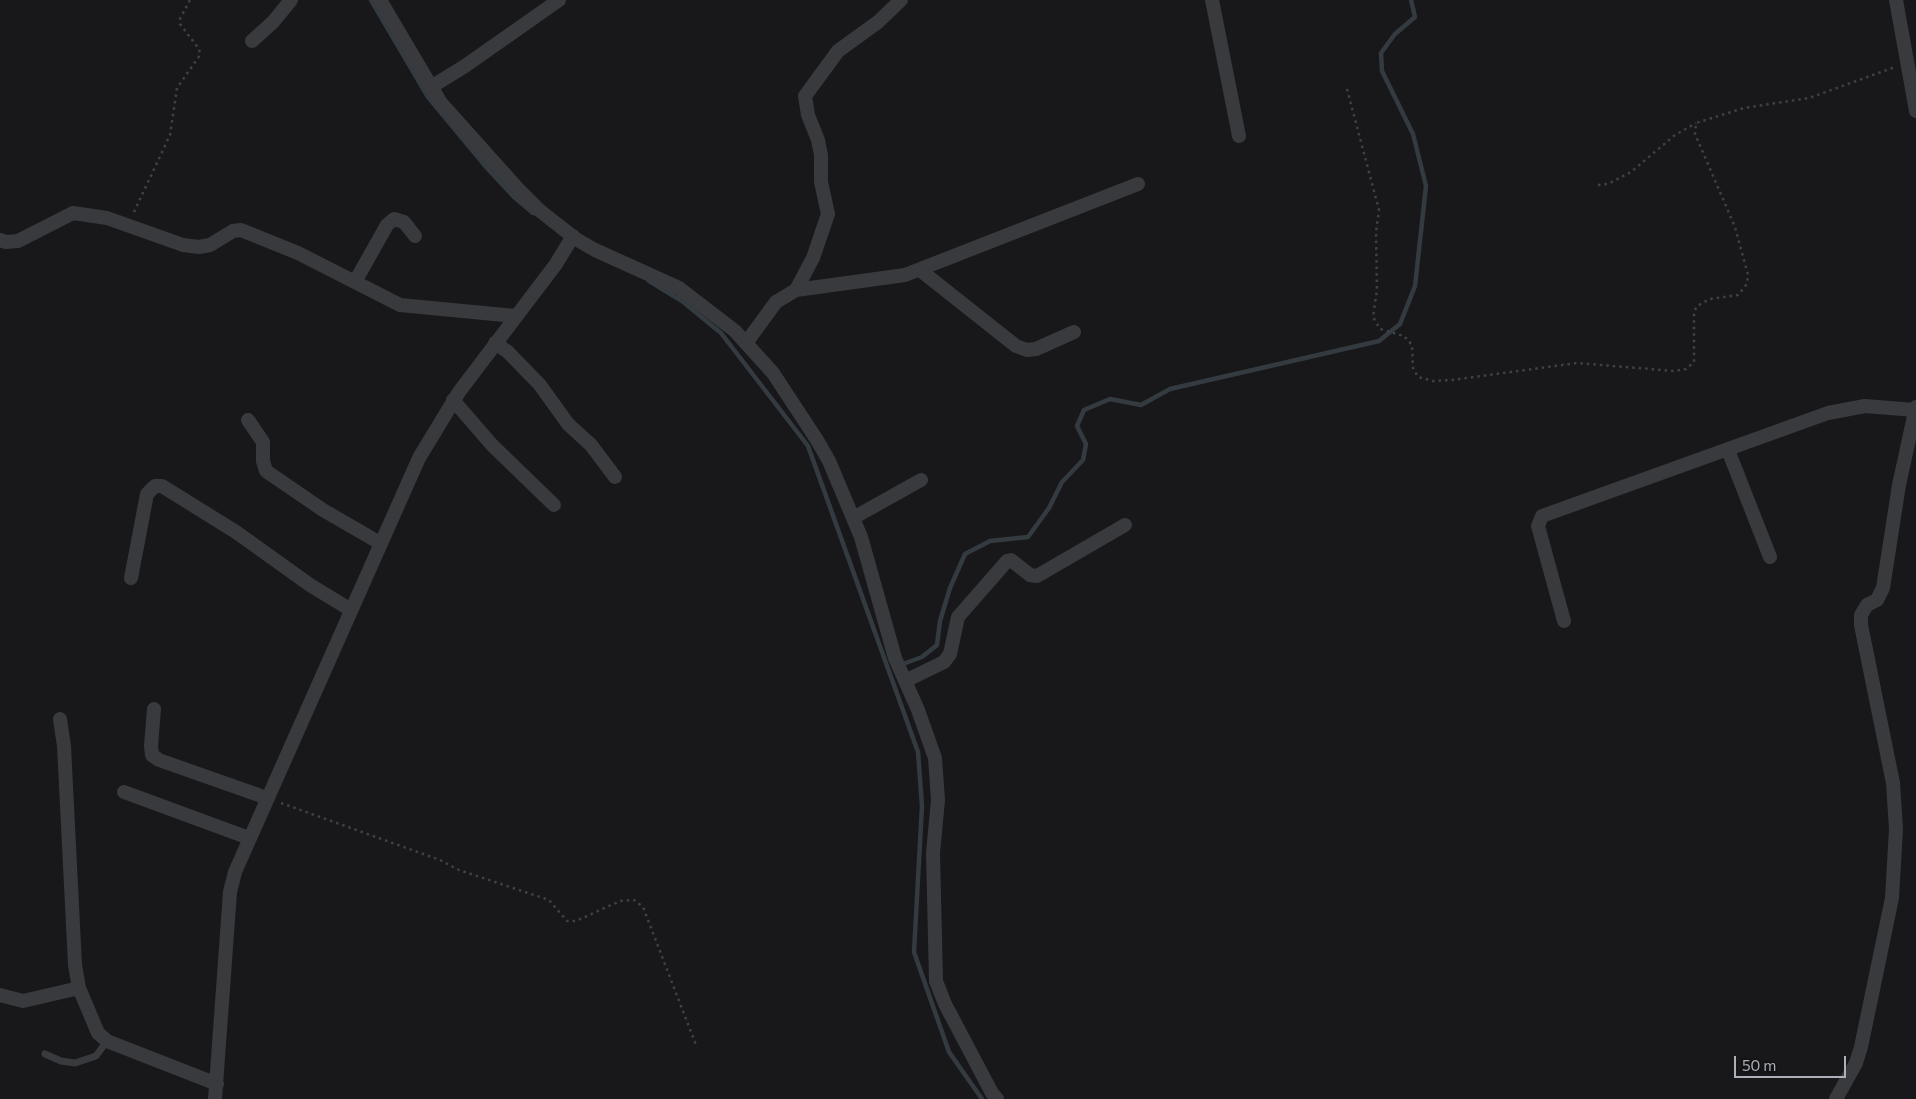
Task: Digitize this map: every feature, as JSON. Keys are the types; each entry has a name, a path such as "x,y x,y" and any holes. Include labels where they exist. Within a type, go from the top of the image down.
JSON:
{"street":[{"path":"252,41 273,22 291,0"},
{"path":"380,0 448,111 539,210 568,245 595,250 655,276 687,293 746,343 784,388 829,461 853,518 872,574 895,658 932,748 936,768 938,800 933,853 936,981 945,1004 992,1093 997,1099"},
{"path":"431,86 559,0"},
{"path":"796,290 813,258 828,214 821,182 821,155 818,140 808,115 805,96 838,51 878,22 901,0"},
{"path":"1212,0 1239,136"},
{"path":"1896,0 1916,111"},
{"path":"746,343 776,302 796,290 905,275 1138,184"},
{"path":"0,240 6,242 18,240 73,213 107,218 184,245 199,247 210,245 233,231 246,230 356,280 407,306 516,316"},
{"path":"356,280 387,225 394,219 404,222 414,236"},
{"path":"215,1099 230,892 235,872 249,838 409,477 453,400 568,245"},
{"path":"920,270 1016,346 1027,350 1036,349 1074,332"},
{"path":"495,343 508,352 540,385 568,424 591,445 616,477"},
{"path":"453,400 492,445 554,505"},
{"path":"1564,622 1538,526 1542,516 1828,413 1851,407 1877,406 1916,409 1900,485 1883,588 1876,600 1867,605 1861,615 1893,783 1896,829 1892,898 1861,1047 1856,1063 1836,1099"},
{"path":"248,420 263,442 263,461 266,470 323,510 380,543"},
{"path":"1728,450 1770,557"},
{"path":"853,518 921,480"},
{"path":"131,578 147,494 155,486 162,486 236,532 310,585 351,610"},
{"path":"905,681 944,662 950,654 958,618 1007,561 1011,560 1030,575 1037,576 1126,525"},
{"path":"154,709 150,746 152,754 159,760 267,798"},
{"path":"60,719 64,746 75,965 79,988 98,1032 107,1041 216,1084"},
{"path":"124,792 249,838"},
{"path":"0,995 23,1002 79,988"}],"lane":[{"path":"44,1054 62,1061 75,1063 96,1056 107,1041"}],"path":[{"path":"128,225 170,135 177,88 200,55 199,50 180,24 190,0"},
{"path":"1598,185 1608,184 1631,172 1675,135 1696,123 1744,108 1810,98 1908,62"},
{"path":"1347,89 1379,210 1374,322 1380,329 1404,336 1413,350 1414,374 1418,377 1433,380 1515,372 1577,363 1674,371 1690,367 1694,362 1694,312 1698,306 1710,300 1738,296 1748,284 1748,275 1735,226 1694,134 1696,123"},
{"path":"267,798 440,860 459,870 549,900 567,921 576,921 620,902 634,900 644,907 696,1045"}],"waterway":[{"path":"371,0 428,97 487,168 514,197 533,213"},
{"path":"900,665 922,657 937,645 940,621 950,588 965,554 990,541 1028,537 1049,508 1062,482 1083,460 1086,444 1077,426 1084,410 1110,399 1141,405 1170,389 1379,341 1400,324 1415,286 1426,186 1413,134 1382,71 1381,53 1395,34 1415,17 1411,0"},
{"path":"649,281 682,301 721,333 808,446 918,752 922,806 914,952 949,1052 982,1099"}]}
